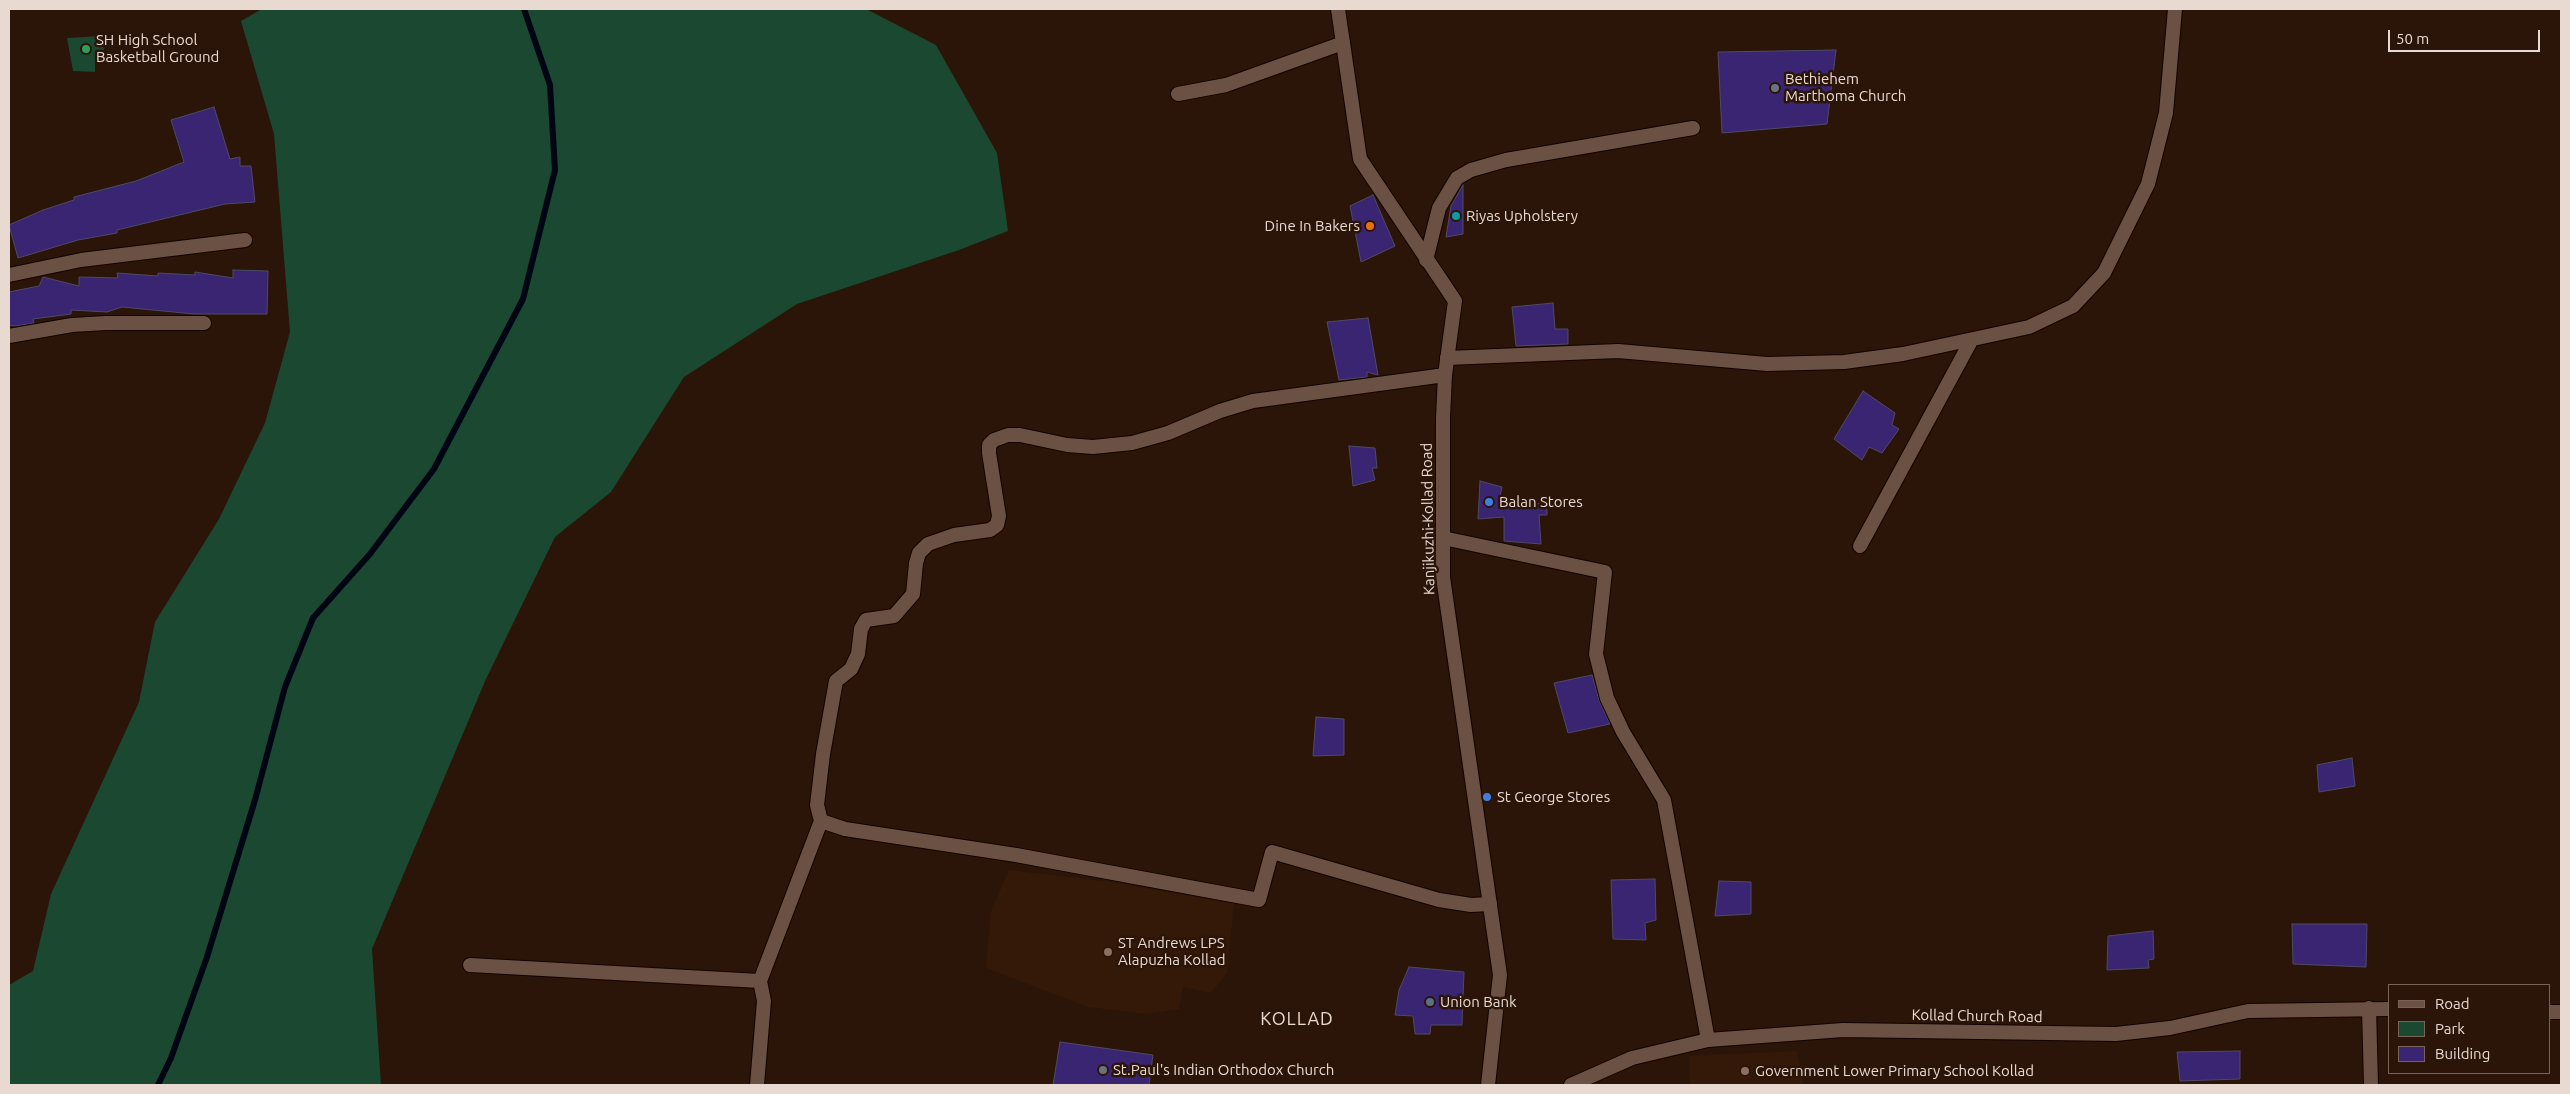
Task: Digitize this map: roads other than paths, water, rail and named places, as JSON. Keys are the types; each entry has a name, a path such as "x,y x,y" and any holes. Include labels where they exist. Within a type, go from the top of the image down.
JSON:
{"street":[{"name":"Kanjikuzhi-Kollad Road","path":"1338,9 1360,159 1455,301 1445,375 1443,577 1500,976 1488,1085"},
{"path":"1447,358 1618,351 1767,364 1844,362 1903,354 1971,341 2029,327 2073,306 2104,273 2148,184 2166,113 2175,9"},
{"path":"1178,94 1226,85 1343,44"},
{"path":"1426,260 1439,208 1457,178 1471,170 1506,160 1693,128"},
{"path":"9,275 81,260 246,240"},
{"path":"9,336 72,325 106,322 204,323"},
{"path":"1860,546 1971,341"},
{"path":"757,1085 764,1001 760,981 821,822 817,805 823,754 836,681 850,669 858,654 861,629 866,620 894,616 913,594 919,553 928,544 940,539 990,530 997,525 999,516 989,445 994,440 1008,435 1020,435 1084,447 1132,443 1168,433 1220,411 1245,403 1445,375"},
{"path":"1443,538 1605,572 1596,654 1607,698 1623,732 1664,800 1708,1040"},
{"path":"821,822 844,828 1016,855 1259,900 1272,852 1439,900 1471,905 1490,904"},
{"path":"470,965 760,981"},
{"path":"2369,1008 2371,1085"},
{"name":"Kollad Church Road","path":"1570,1085 1632,1058 1708,1040 1843,1030 2116,1034 2170,1028 2248,1012 2388,1009"}],"waterway":[{"path":"158,1085 171,1058 207,957 255,800 285,687 313,618 370,554 434,469 523,299 555,170 550,85 524,9"}],"place":[{"name":"SH High School Basketball Ground","path":"86,49"},
{"name":"Bethiehem Marthoma Church","path":"1775,88"},
{"name":"Riyas Upholstery","path":"1456,216"},
{"name":"Dine In Bakers","path":"1370,226"},
{"name":"Balan Stores","path":"1489,502"},
{"name":"St George Stores","path":"1487,797"},
{"name":"ST Andrews LPS Alapuzha Kollad","path":"1108,952"},
{"name":"Union Bank","path":"1430,1002"},
{"name":"St.Paul's Indian Orthodox Church","path":"1103,1070"},
{"name":"Government Lower Primary School Kollad","path":"1745,1071"}],"district":[{"name":"KOLLAD","path":"1297,1019"}]}
